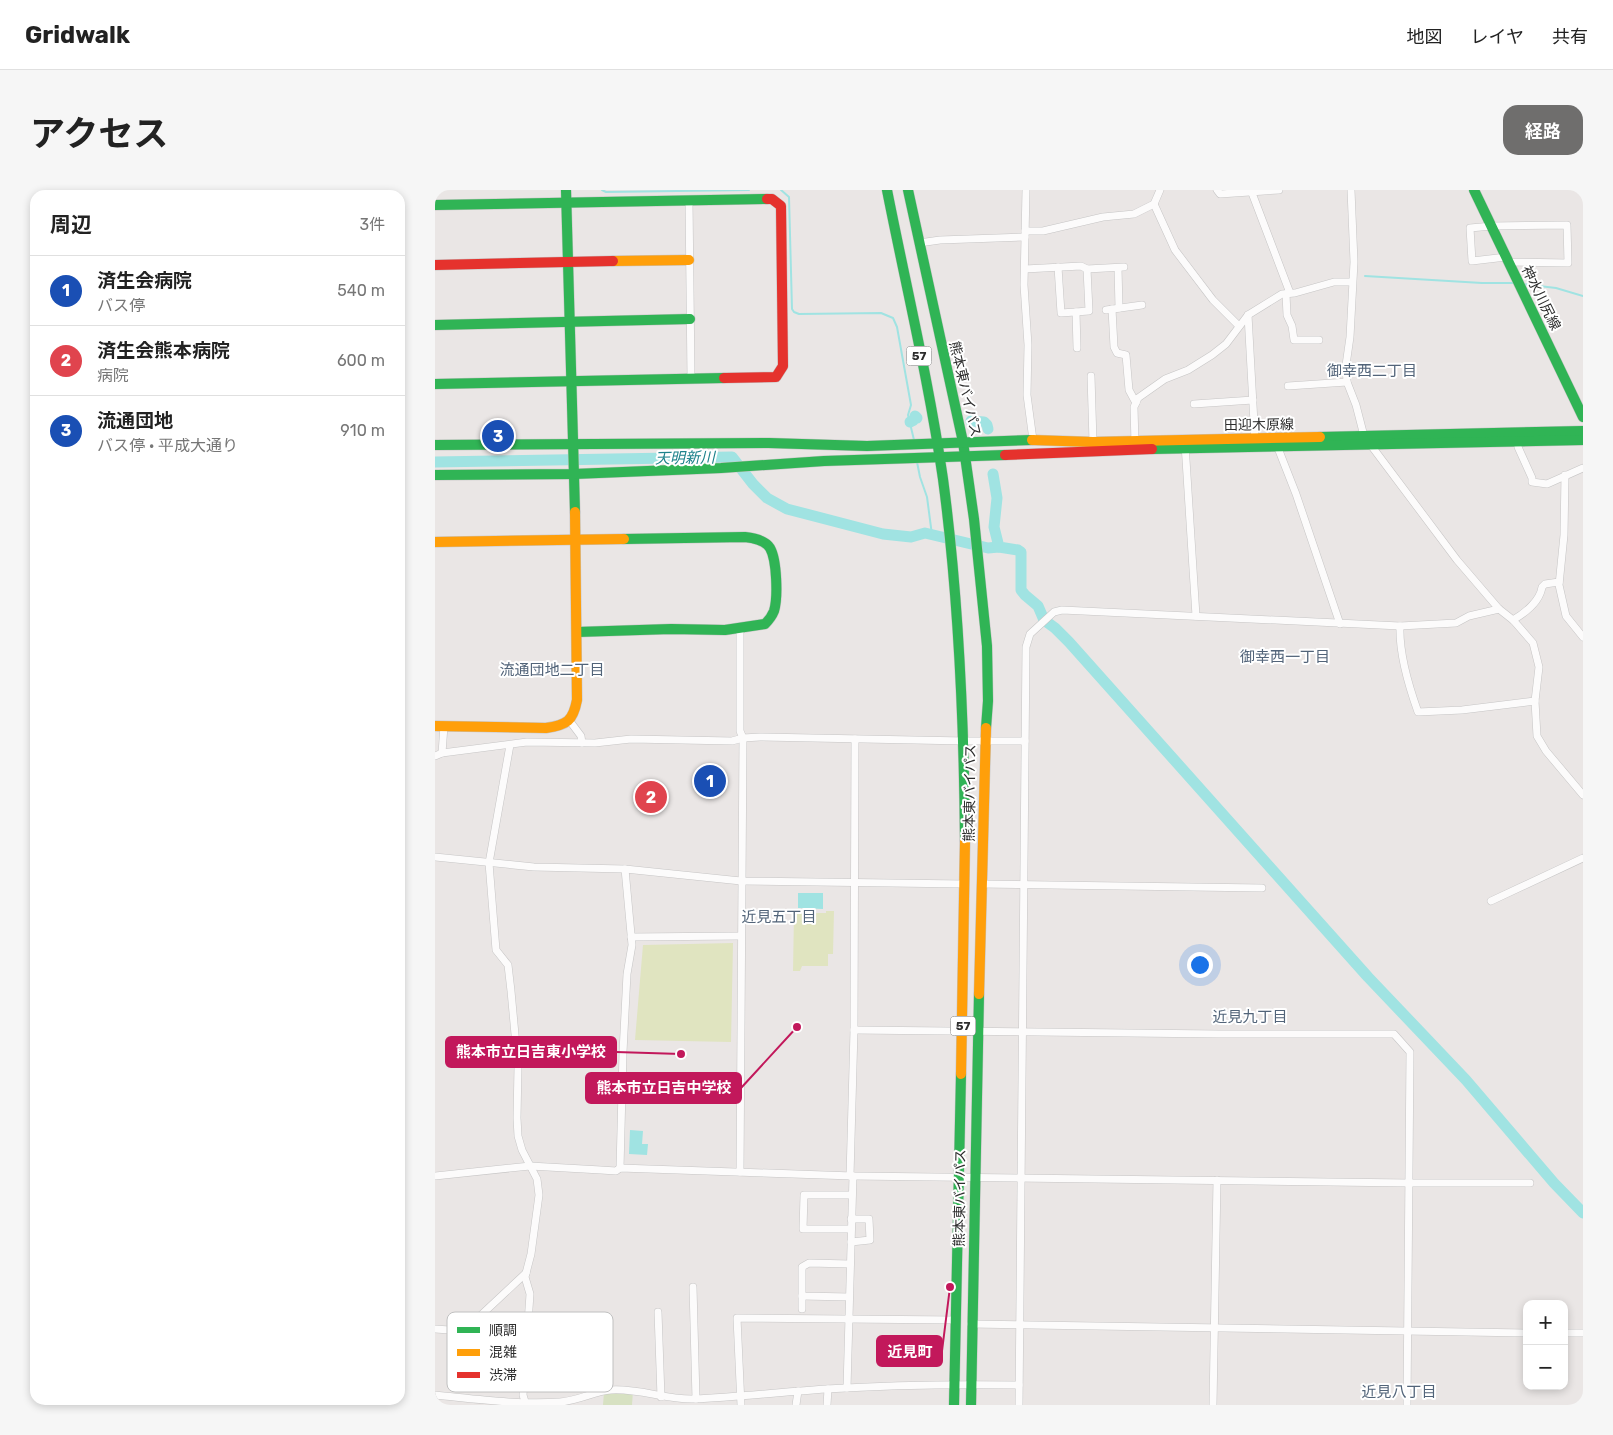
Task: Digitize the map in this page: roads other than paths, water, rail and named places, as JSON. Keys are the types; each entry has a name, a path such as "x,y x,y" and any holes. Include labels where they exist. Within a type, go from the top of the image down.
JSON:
{"main road":[{"path":"439,726 546,728 561,726 574,714 577,700 577,632 574,540 574,445 566,190"},
{"name":"熊本東バイパス","path":"887,190 937,443 959,648 965,741 963,1032 958,1176 957,1320 954,1405"},
{"name":"熊本東バイパス","path":"908,190 963,442 974,519 987,646 988,701 985,741 979,1032 973,1176 971,1405"},
{"name":"神水川尻線","path":"1474,190 1583,418"},
{"path":"435,205 771,199 781,206 783,366 776,377 435,384"},
{"path":"435,265 689,260"},
{"path":"435,325 690,319"},
{"name":"田迎木原線","path":"435,475 574,469 721,468 869,459 923,459 1135,445 1367,440 1583,431"},
{"name":"田迎木原線","path":"435,446 769,443 867,446 1033,440 1135,445"},
{"name":"田迎木原線","path":"1367,440 1583,440"},
{"path":"435,542 745,537 758,539 770,548 774,563 776,603 774,612 765,624 740,629 577,632"}],"street":[{"path":"1026,190 1027,395 1033,440"},
{"path":"919,244 940,240 1025,234 1103,217 1134,214 1154,204 1161,190"},
{"path":"1217,190 1220,194 1279,190"},
{"path":"1351,190 1354,262 1347,382 1367,440 1457,560 1499,609 1513,620 1533,643 1539,667 1535,701 1537,736 1546,751 1583,795"},
{"path":"1251,193 1288,293 1287,315 1292,326 1294,340 1319,340"},
{"path":"689,200 691,378"},
{"path":"1154,204 1175,250 1213,300 1239,326"},
{"path":"1567,225 1568,263 1508,259 1472,261 1469,228 1567,225"},
{"path":"1025,269 1081,266 1087,269 1121,267 1113,309 1114,347 1117,353 1126,356 1129,390 1136,404"},
{"path":"1058,268 1061,313 1089,311 1087,269"},
{"path":"1135,445 1134,407 1138,398 1165,379 1188,370 1227,344 1248,315 1267,302 1288,293 1334,282 1352,282"},
{"path":"1113,309 1143,306"},
{"path":"1076,312 1077,348"},
{"path":"1248,315 1255,443"},
{"path":"1091,376 1093,442"},
{"path":"1289,386 1347,382"},
{"path":"1194,404 1253,400"},
{"path":"1518,441 1517,448 1532,482 1547,484 1583,468"},
{"path":"1275,442 1296,494 1340,624"},
{"path":"1185,444 1195,616"},
{"path":"1565,475 1564,535 1559,582 1566,616 1583,637"},
{"path":"1513,620 1523,614 1541,594 1542,586 1559,582"},
{"path":"1019,1405 1026,647 1030,634 1054,612 1066,610 1400,626 1456,623 1469,616 1499,609"},
{"path":"1400,626 1405,663 1418,712 1462,710 1535,701"},
{"path":"740,629 740,731 743,738 740,1172"},
{"path":"569,720 581,736 582,743"},
{"path":"439,726 438,755 527,742 582,743 631,739 732,741 760,736 1025,741"},
{"path":"847,1388 855,1030 855,739"},
{"path":"509,745 489,863 496,950 507,965 511,991 518,1067 518,1136 522,1150 537,1179 539,1195 531,1254 525,1273 530,1294 529,1312"},
{"path":"435,857 534,867 625,869 741,881 965,884"},
{"path":"1491,902 1583,858"},
{"path":"621,1168 623,1052 631,937 625,869"},
{"path":"982,884 1262,888"},
{"path":"631,937 741,936"},
{"path":"855,1030 1394,1034 1410,1052 1407,1405"},
{"path":"435,1176 531,1166 615,1171 621,1168 851,1176 1529,1183"},
{"path":"1213,1405 1217,1180"},
{"path":"851,1229 803,1229 804,1195 852,1195"},
{"path":"851,1219 869,1219 870,1240 851,1242"},
{"path":"802,1309 802,1267 809,1263 850,1264"},
{"path":"484,1312 525,1273"},
{"path":"693,1287 696,1399"},
{"path":"802,1296 849,1297"},
{"path":"659,1312 661,1396"},
{"path":"741,1405 737,1318 957,1320"},
{"path":"971,1324 1523,1332"},
{"path":"1568,1333 1583,1333"},
{"path":"613,1390 696,1399 847,1388 955,1384 1019,1385"},
{"path":"827,1405 828,1389"},
{"path":"795,1405 798,1391"},
{"path":"435,1395 484,1402 526,1404 573,1403 605,1392"}],"water":[{"path":"798,893 823,893 823,909 798,908"},
{"path":"630,1130 643,1131 642,1144 648,1144 647,1155 629,1154"}],"waterway":[{"path":"602,190 606,192 749,190"},
{"path":"781,190 789,197 792,309 799,314 881,313 893,318 897,327 911,405 908,415 914,440"},
{"path":"1365,276 1482,283 1515,283"},
{"path":"1522,284 1556,288 1583,296"},
{"path":"910,422 914,420 915,416 917,418"},
{"path":"971,421 984,422 988,429"},
{"name":"天明新川","path":"435,462 732,457 753,484 767,498 787,509 883,534 911,537 925,533 988,548 999,547"},
{"path":"917,462 927,497 932,535"},
{"path":"993,474 997,498 994,527 999,547 1021,552 1021,590 1038,606 1044,620 1069,642 1368,977 1466,1080 1554,1183 1583,1213"}],"place":[{"name":"流通団地","path":"498,436"},
{"name":"済生会病院","path":"710,781"},
{"name":"済生会熊本病院","path":"651,797"},
{"name":"熊本市立日吉中学校","path":"797,1027"},
{"name":"熊本市立日吉東小学校","path":"681,1054"},
{"name":"近見町","path":"950,1287"}],"district":[{"name":"御幸西二丁目","path":"1372,371"},
{"name":"御幸西一丁目","path":"1285,657"},
{"name":"流通団地二丁目","path":"552,670"},
{"name":"近見五丁目","path":"779,917"},
{"name":"近見九丁目","path":"1250,1017"},
{"name":"近見八丁目","path":"1399,1392"}]}
